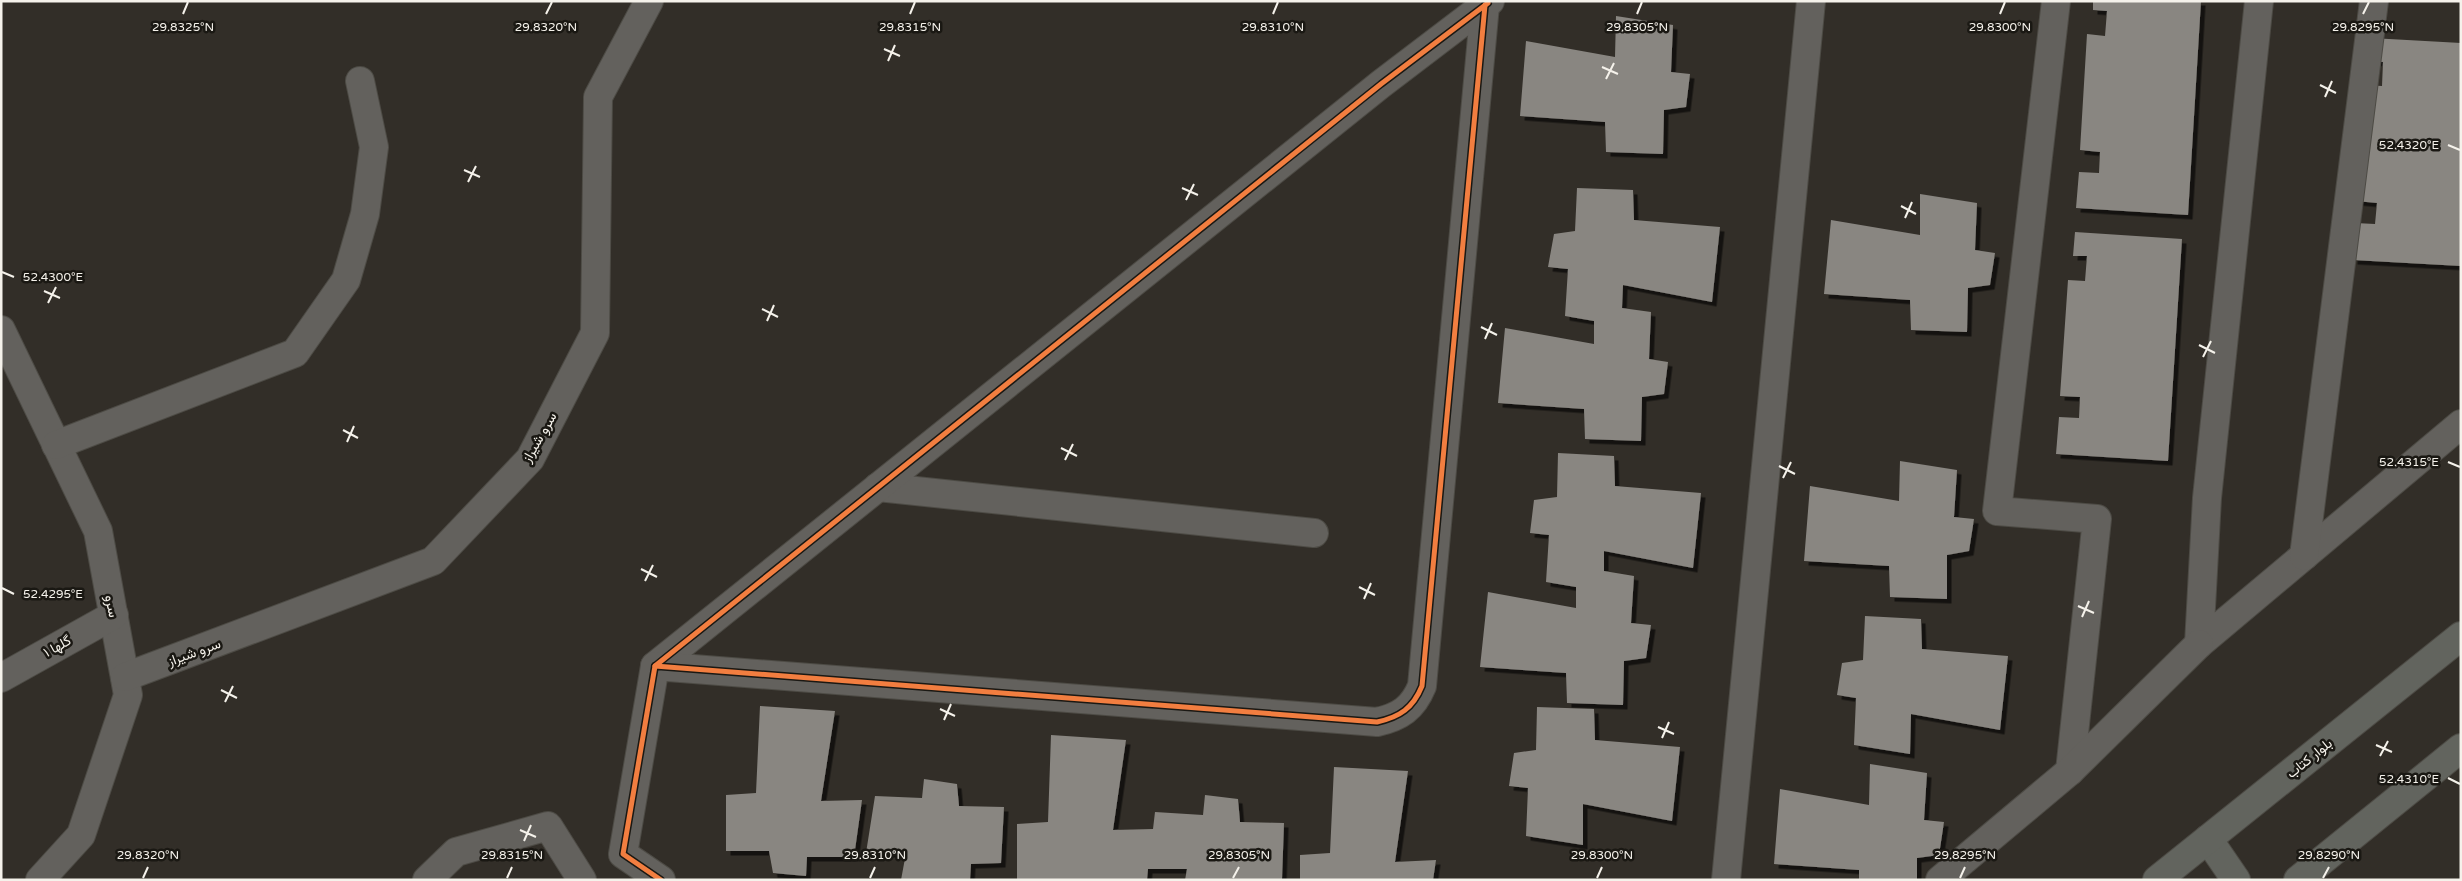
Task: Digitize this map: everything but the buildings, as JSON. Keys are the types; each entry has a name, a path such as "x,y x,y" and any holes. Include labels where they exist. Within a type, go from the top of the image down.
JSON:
{"main road":[{"name":"بلوار کتاب","path":"2157,880 2461,636"},
{"path":"2298,880 2461,748"},
{"path":"2208,839 2236,880"}],"street":[{"name":"سرو شیراز","path":"125,677 433,560 530,459 595,333 598,97 649,1"},
{"path":"1726,880 1811,1"},
{"path":"2056,1 1997,511 2097,519 2070,771"},
{"path":"2199,644 2207,498 2259,1"},
{"path":"2304,556 2374,1"},
{"path":"661,880 623,854 655,666 1381,84 1488,3"},
{"path":"655,666 1378,722 1395,718 1409,709 1422,686 1488,3"},
{"path":"56,445 295,354 346,280 365,214 374,147 360,81"},
{"name":"سرو","path":"1,330 98,531 128,695 81,836 40,880"},
{"path":"1940,880 2070,771 2199,644 2461,424"},
{"path":"878,487 1314,533"},
{"name":"گلها ۱","path":"1,678 114,615"},
{"path":"427,880 456,852 548,826 582,880"}],"cycle path":[{"path":"655,666 1381,84 1488,3"},
{"path":"661,880 623,854 655,666 1377,722 1399,714 1410,706 1422,686 1485,5"}]}
